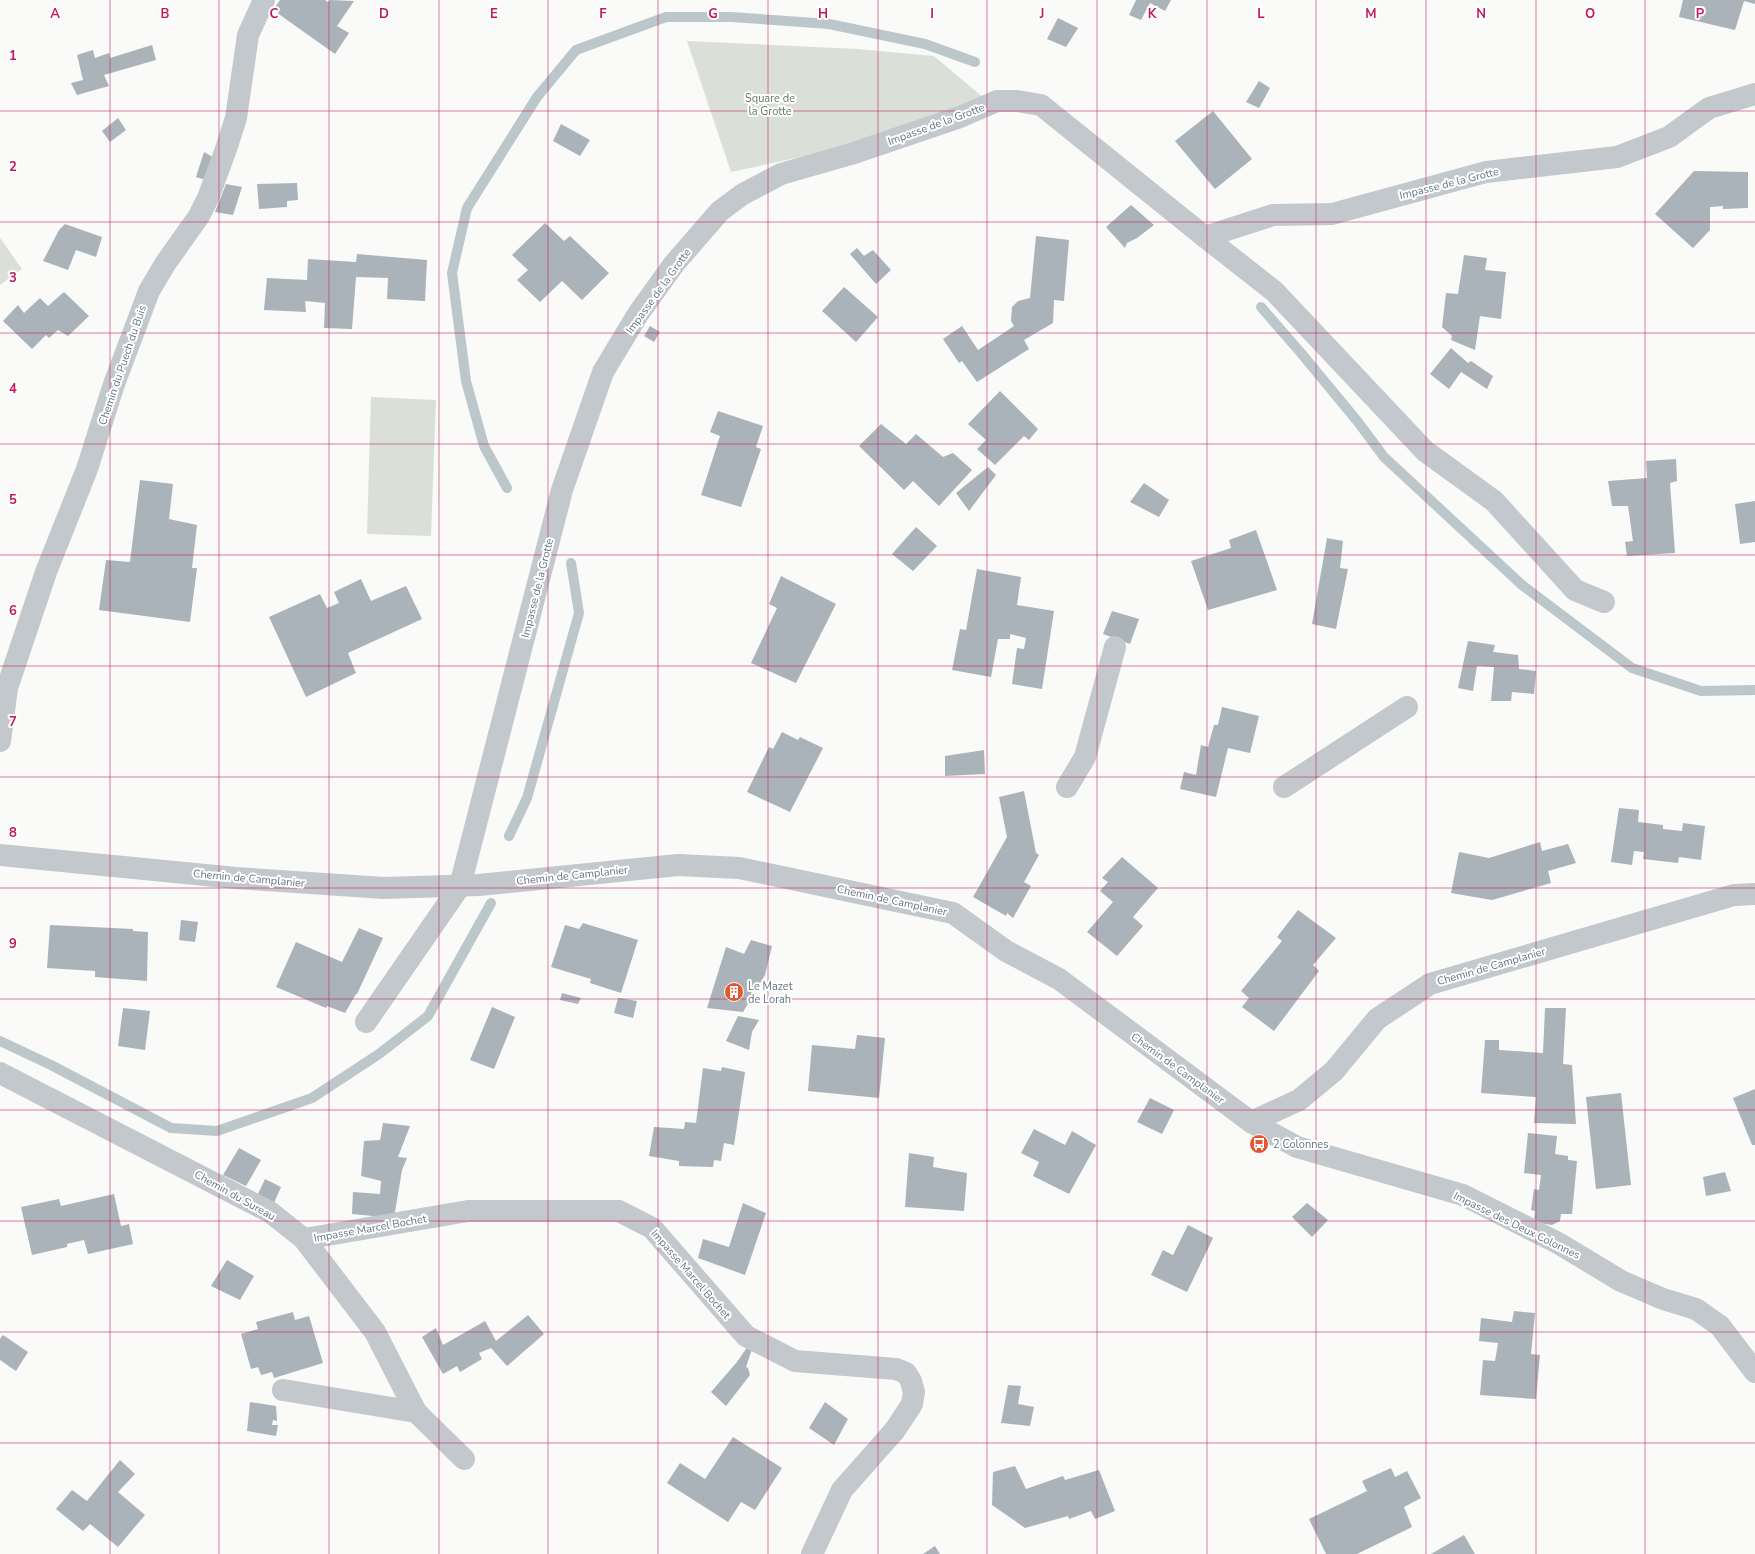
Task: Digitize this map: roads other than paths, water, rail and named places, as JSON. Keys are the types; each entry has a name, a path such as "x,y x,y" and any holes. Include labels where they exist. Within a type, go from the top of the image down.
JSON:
{"street":[{"name":"Chemin du Puech du Buis","path":"0,741 7,688 46,572 87,469 114,384 146,299 166,264 199,216 226,149 236,118 248,35 264,0"},
{"name":"Impasse de la Grotte","path":"1205,237 1273,215 1332,214 1486,172 1617,157 1670,137 1709,108 1755,94"},
{"name":"Impasse de la Grotte","path":"460,886 562,490 604,372 638,314 674,264 720,211 743,194 781,174 851,154 960,117 997,101 1017,101 1041,105 1274,291 1425,451 1494,501 1575,590 1604,602"},
{"path":"1066,787 1085,757 1115,647"},
{"path":"1284,787 1407,707"},
{"name":"Chemin de Camplanier","path":"0,855 236,878 376,888 460,886 678,865 739,868 952,913 1006,951 1060,979 1251,1122 1299,1100 1334,1071 1377,1019 1430,984 1734,894 1755,894"},
{"path":"366,1022 460,886"},
{"name":"Chemin du Sureau","path":"0,1072 270,1212 304,1239 375,1332 416,1412 464,1458"},
{"name":"Impasse des Deux Colonnes","path":"1251,1122 1297,1147 1463,1195 1558,1243 1621,1281 1663,1299 1696,1309 1720,1326 1755,1372"},
{"name":"Impasse Marcel Bochet","path":"304,1239 468,1211 619,1211 652,1228 746,1336 795,1361 896,1369 906,1373 911,1381 914,1392 912,1404 895,1430 842,1490 812,1554"},
{"path":"283,1390 416,1412"}],"waterway":[{"path":"507,488 484,446 466,381 452,273 467,208 537,97 576,50 666,17 731,17 829,24 925,44 975,62"},
{"path":"1261,307 1358,422 1384,457 1522,585 1632,668 1701,691 1755,690"},
{"path":"509,836 527,798 579,613 571,563"},
{"path":"0,1041 51,1065 171,1128 217,1131 312,1098 379,1054 428,1016 491,903"}],"place":[{"name":"Le Mazet de Lorah","path":"734,992"},
{"name":"2 Colonnes","path":"1259,1144"}],"park label":[{"name":"Square de la Grotte","path":"770,104"}]}
